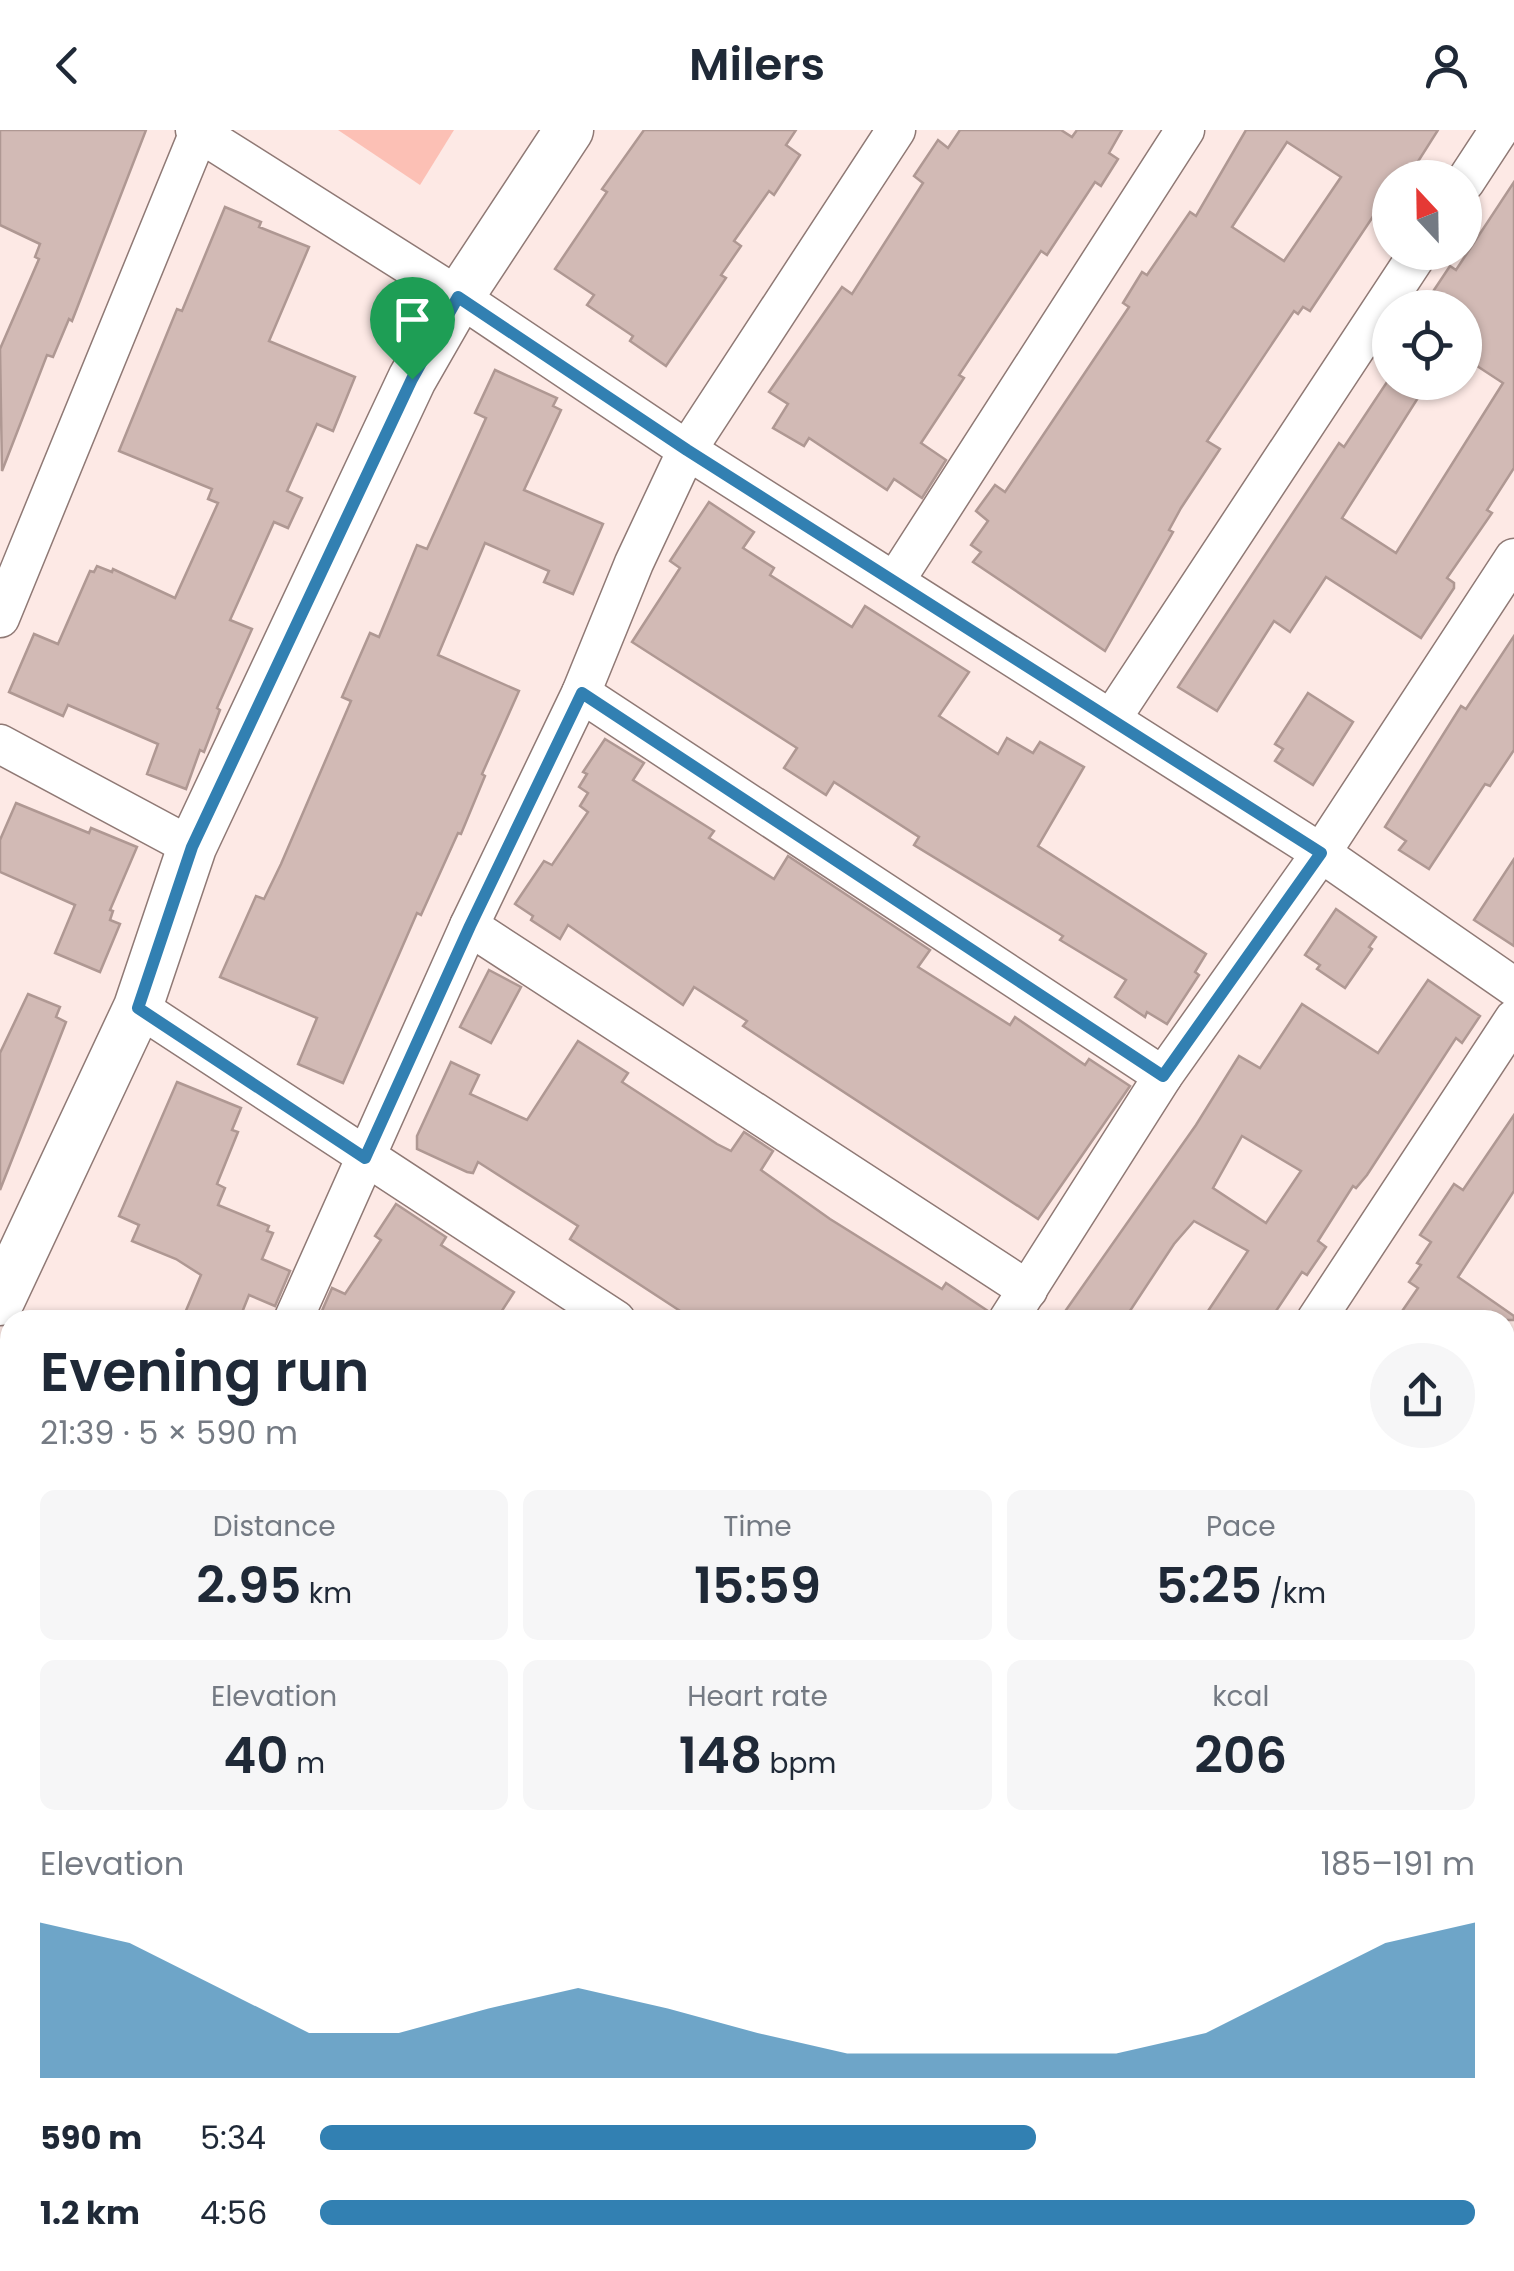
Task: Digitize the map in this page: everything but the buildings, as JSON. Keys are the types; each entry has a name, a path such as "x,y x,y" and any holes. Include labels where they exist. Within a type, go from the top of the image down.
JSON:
{"street":[{"path":"0,1301 138,1008 192,847 412,379 458,297 569,130"},
{"path":"297,1310 470,926 582,693 634,563 687,450 896,130"},
{"path":"895,581 1185,130"},
{"path":"1479,160 1499,130"},
{"path":"0,618 197,131 458,297 687,450 1321,853 1514,987"},
{"path":"1112,718 1406,270"},
{"path":"470,926 1018,1305 1163,1076 1321,853 1514,558"},
{"path":"582,693 1163,1076"},
{"path":"0,744 192,847"},
{"path":"138,1008 601,1310"},
{"path":"1323,1310 1514,1019"}],"shaded area":[{"path":"338,130 454,130 420,185"}],"route":[{"path":"458,297 687,450 1321,853 1163,1076 582,693 365,1158 138,1008 192,847 412,379 458,297"}]}
